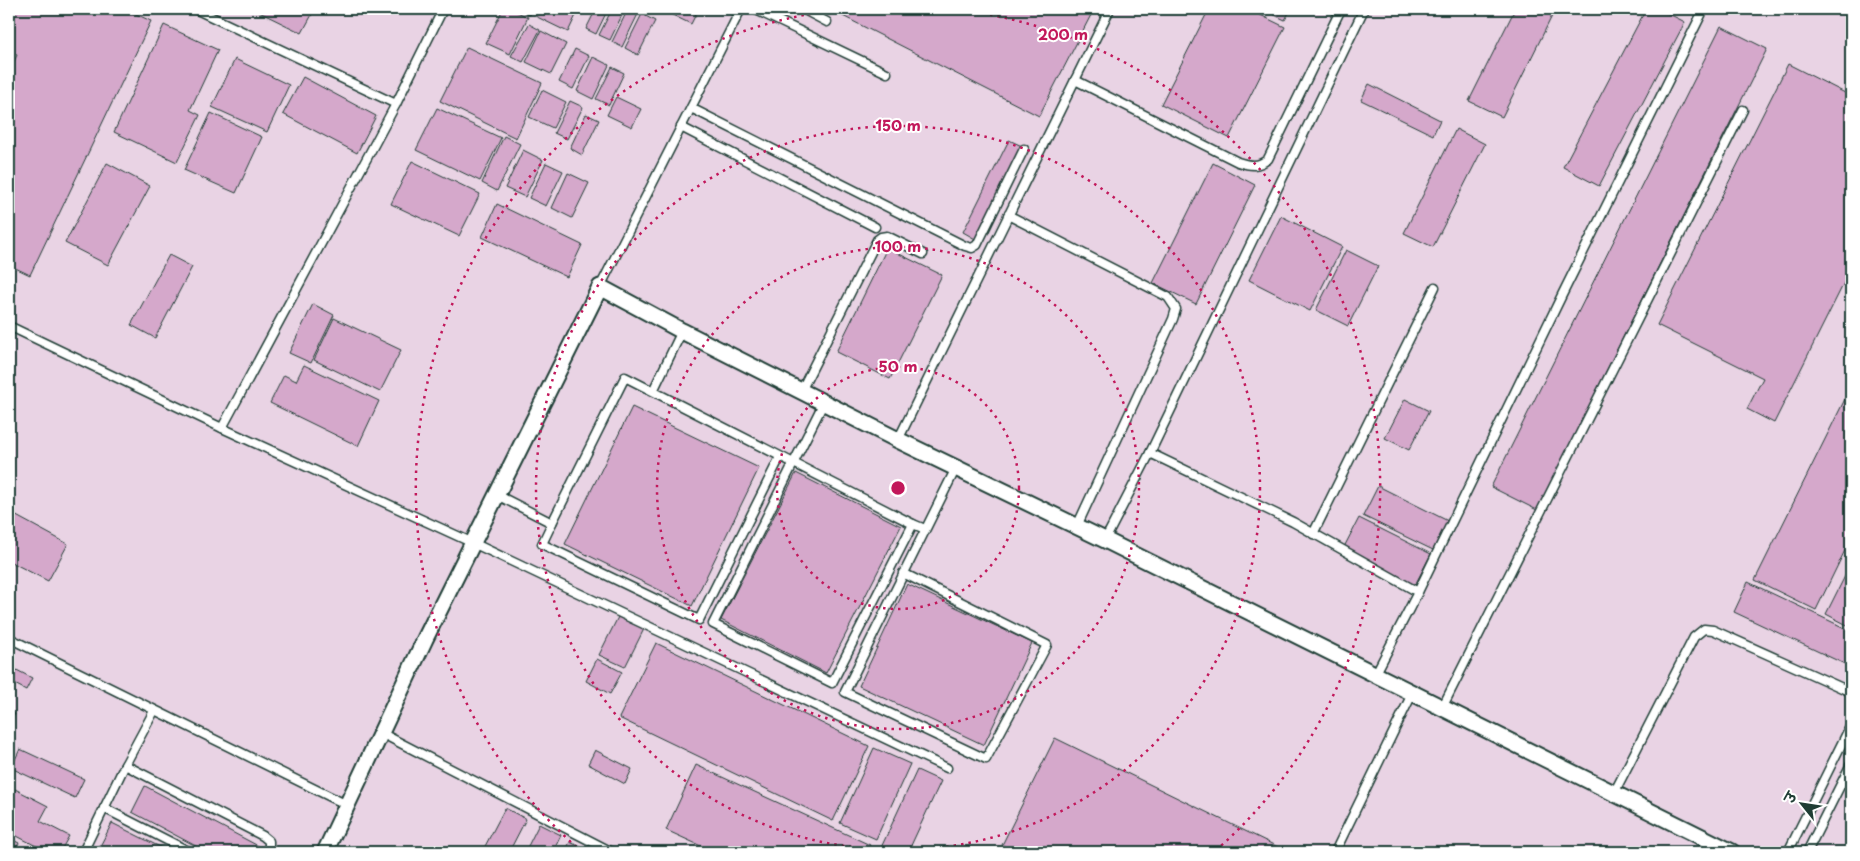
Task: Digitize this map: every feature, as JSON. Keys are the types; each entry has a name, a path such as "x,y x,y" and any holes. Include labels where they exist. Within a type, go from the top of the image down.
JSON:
{"street":[{"path":"324,852 380,733 600,287 682,331 898,440 1077,526 1732,852"}],"lane":[{"path":"195,9 396,104"},
{"path":"222,428 396,104 444,9"},
{"path":"600,287 741,9"},
{"path":"754,9 887,73"},
{"path":"806,9 827,22"},
{"path":"898,440 1110,9"},
{"path":"1075,80 1238,162 1260,165 1268,159 1341,9"},
{"path":"1105,540 1150,453 1364,9"},
{"path":"1375,675 1418,592 1566,286 1704,9"},
{"path":"690,108 972,248 977,245 1024,149"},
{"path":"1442,708 1743,110"},
{"path":"681,126 875,227"},
{"path":"1008,215 1168,297 1176,310 1077,526"},
{"path":"801,391 877,240 887,236 924,254"},
{"path":"1312,534 1435,287"},
{"path":"9,326 947,768"},
{"path":"653,391 682,331"},
{"path":"780,457 699,620 542,544 625,377 653,391 780,457 793,464 925,529"},
{"path":"824,402 713,624 832,683 913,524"},
{"path":"1150,453 1293,522 1418,592"},
{"path":"903,573 1047,645 986,759 844,692 903,573 925,529 956,468"},
{"path":"497,495 552,523"},
{"path":"1614,793 1694,637 1704,629 1713,630 1851,692"},
{"path":"9,638 347,805"},
{"path":"1335,852 1412,694"},
{"path":"83,852 154,710"},
{"path":"1788,852 1851,726"},
{"path":"380,733 612,852"},
{"path":"1807,852 1851,764"},
{"path":"125,765 263,836 269,841 266,852"},
{"path":"104,808 190,852"}],"shaded area":[{"path":"9,9 1851,9 1851,852 9,852"}],"building":[{"path":"9,9 125,9 151,21 30,275 9,265 9,124 14,114 9,112 9,72 17,55 9,51"},
{"path":"253,9 315,9 302,33"},
{"path":"503,9 511,9 528,17 510,54 486,43"},
{"path":"516,9 533,9 530,15"},
{"path":"539,9 579,9 568,32 535,16"},
{"path":"596,9 608,9 596,34 586,29"},
{"path":"612,9 625,9 610,40 599,35"},
{"path":"628,9 639,12 622,47 612,42"},
{"path":"660,9 695,9 698,10 691,24"},
{"path":"829,9 1089,9 1093,11 1039,116"},
{"path":"1209,9 1248,9 1285,27 1229,138 1161,104"},
{"path":"1262,9 1291,9 1285,20"},
{"path":"1515,9 1542,9 1553,14 1502,117 1469,101"},
{"path":"1646,9 1659,9 1685,22 1599,186 1563,167"},
{"path":"642,14 655,21 638,55 625,48"},
{"path":"529,24 540,30 523,62 511,56"},
{"path":"164,25 218,50 190,110 200,115 177,162 114,132"},
{"path":"1721,26 1767,49 1537,510 1491,487"},
{"path":"541,31 566,44 551,74 526,62"},
{"path":"467,47 542,83 516,138 440,101"},
{"path":"575,49 589,56 573,89 559,82"},
{"path":"593,57 609,65 593,99 577,91"},
{"path":"235,59 289,85 267,132 212,107"},
{"path":"1788,64 1851,96 1851,269 1774,423 1747,409 1763,378 1657,325"},
{"path":"612,67 624,73 609,105 596,99"},
{"path":"303,77 376,116 357,153 283,114"},
{"path":"1369,84 1440,120 1433,135 1361,100"},
{"path":"542,90 566,102 553,128 529,117"},
{"path":"616,97 641,109 632,127 607,115"},
{"path":"570,101 583,107 567,139 554,133"},
{"path":"437,108 501,138 480,181 416,150"},
{"path":"211,113 262,137 236,193 184,170"},
{"path":"586,114 599,120 582,155 570,148"},
{"path":"1456,129 1485,144 1433,247 1404,233"},
{"path":"504,136 520,144 497,191 482,183"},
{"path":"1009,140 1024,147 977,240 963,232"},
{"path":"523,150 543,160 525,197 505,188"},
{"path":"412,161 480,194 459,236 391,204"},
{"path":"107,163 150,186 108,265 65,243"},
{"path":"546,163 563,171 546,206 529,198"},
{"path":"1213,163 1255,185 1196,304 1153,283"},
{"path":"568,173 589,183 572,218 552,208"},
{"path":"497,204 582,245 567,277 482,237"},
{"path":"1281,216 1342,247 1310,311 1249,280"},
{"path":"887,248 942,275 890,379 836,352"},
{"path":"1346,250 1378,266 1348,326 1316,310"},
{"path":"169,255 192,267 155,338 131,325"},
{"path":"313,304 334,315 311,363 289,353"},
{"path":"334,318 401,350 380,392 314,360"},
{"path":"304,365 379,401 358,446 270,403 284,375 296,381"},
{"path":"1851,387 1851,538 1816,610 1755,580"},
{"path":"1405,399 1429,411 1409,450 1385,438"},
{"path":"632,407 759,468 692,606 565,544"},
{"path":"796,473 901,526 826,673 721,620"},
{"path":"1378,486 1448,521 1433,550 1363,516"},
{"path":"9,512 68,544 48,581 9,561"},
{"path":"1359,518 1431,554 1415,585 1343,549"},
{"path":"1851,564 1851,627 1826,614"},
{"path":"1748,582 1851,631 1851,667 1734,612"},
{"path":"907,584 1032,643 984,745 859,686"},
{"path":"618,617 644,629 625,667 599,655"},
{"path":"656,643 869,746 833,821 619,718"},
{"path":"597,659 622,672 610,694 586,681"},
{"path":"9,666 32,678 26,690 9,681"},
{"path":"9,711 15,714 9,726"},
{"path":"1055,738 1284,850 1283,852 1017,852 1002,845"},
{"path":"874,748 910,764 876,839 840,823"},
{"path":"20,749 84,779 75,798 11,768"},
{"path":"595,750 632,769 625,784 588,764"},
{"path":"696,765 870,845 867,852 714,852 666,830"},
{"path":"917,770 941,781 908,852 879,852"},
{"path":"145,786 262,848 259,852 207,852 132,812"},
{"path":"15,789 48,806 40,821 69,836 60,852 48,852 9,832 9,800"},
{"path":"505,808 526,819 509,852 482,852"},
{"path":"112,823 170,852 97,852"},
{"path":"539,824 561,835 553,852 525,852"},
{"path":"9,838 19,843 14,852 9,852"},
{"path":"570,842 591,852 565,852"}]}
